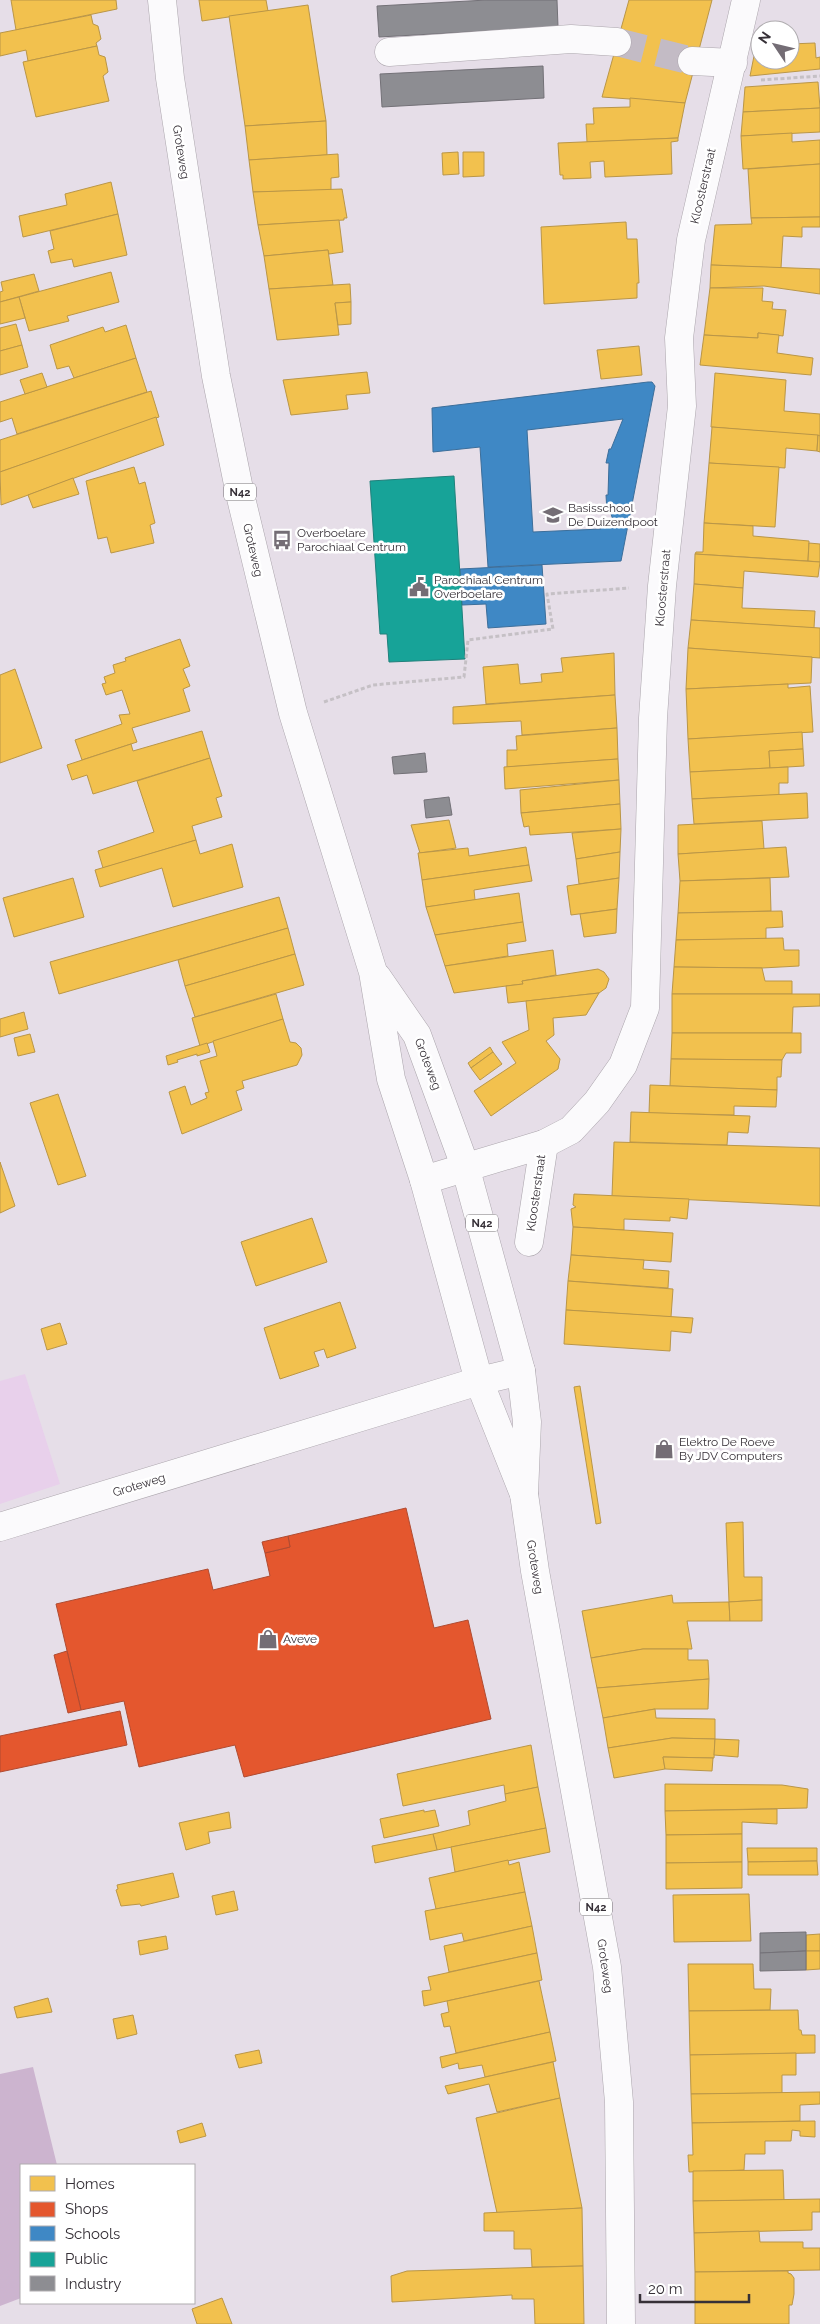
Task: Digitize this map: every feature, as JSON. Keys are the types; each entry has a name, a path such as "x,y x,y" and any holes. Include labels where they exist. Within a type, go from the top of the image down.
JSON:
{"main road":[{"name":"Groteweg","path":"162,0 170,78 216,376 240,494 292,713 373,972 391,1079 424,1180 479,1381 524,1494"},
{"name":"Kloosterstraat","path":"465,1166 544,1144 571,1130 597,1102 623,1065 645,1008 653,718 662,586 682,406 679,338 690,240 746,0"},
{"path":"389,52 571,39 617,42"},
{"path":"692,61 730,72"},
{"name":"Groteweg","path":"373,972 417,1035 465,1166 521,1371 527,1422 524,1494 535,1571 607,1967 619,2102 621,2324"},
{"name":"Kloosterstraat","path":"529,1242 544,1144"},
{"path":"424,1180 465,1166"},
{"name":"Groteweg","path":"0,1527 479,1381 521,1371"}],"path":[{"path":"730,72 820,76"},
{"path":"292,713 373,685 464,677 468,640 553,629 547,594 662,586"}],"shaded area":[{"path":"25,1374 60,1484 0,1504 0,1381"},
{"path":"33,2067 57,2164 20,2164 20,2298 0,2306 0,2074"}],"building: Homes":[{"path":"11,0 116,0 117,9 16,30"},
{"path":"199,0 266,0 268,11 202,21"},
{"path":"629,0 712,0 685,103 602,97"},
{"path":"308,5 326,121 245,126 229,16"},
{"path":"91,15 93,24 98,26 101,39 96,43 97,46 28,61 26,50 0,56 0,33"},
{"path":"815,43 816,58 820,57 820,69 750,76 751,70 800,70 800,44"},
{"path":"97,46 99,55 105,57 108,72 103,76 109,101 36,117 23,62"},
{"path":"818,82 820,108 743,112 745,87"},
{"path":"630,98 685,103 678,138 587,142 586,124 594,124 593,108 630,107"},
{"path":"820,108 820,132 741,136 743,112"},
{"path":"326,121 327,155 249,160 245,126"},
{"path":"792,133 792,142 820,140 820,164 743,169 741,136"},
{"path":"678,138 678,141 671,142 672,174 605,177 604,161 590,162 591,178 563,179 563,175 560,175 558,143"},
{"path":"458,152 459,174 443,175 442,153"},
{"path":"463,152 484,152 484,176 463,177"},
{"path":"338,154 339,177 331,178 331,190 253,192 249,160"},
{"path":"820,164 820,217 751,218 748,169"},
{"path":"111,182 118,214 23,237 19,216 67,205 65,194"},
{"path":"342,189 347,218 344,218 344,220 258,225 253,192"},
{"path":"118,214 127,255 74,267 72,259 51,263 48,251 54,249 50,231"},
{"path":"820,217 820,227 802,227 802,237 783,236 781,268 711,265 715,225 752,224 751,218"},
{"path":"339,220 343,252 329,254 328,250 264,256 258,225"},
{"path":"626,222 627,239 637,239 639,283 637,283 637,298 544,304 541,227"},
{"path":"328,250 333,285 269,289 264,256"},
{"path":"711,265 820,269 820,294 764,286 710,288"},
{"path":"111,272 119,302 67,316 69,321 29,331 19,297"},
{"path":"34,274 39,291 0,302 0,292 3,291 1,282"},
{"path":"350,284 351,302 335,303 339,335 277,340 269,289"},
{"path":"710,288 763,288 762,301 773,302 772,309 786,310 783,336 758,333 758,338 704,335"},
{"path":"19,297 25,318 0,324 0,302"},
{"path":"351,302 351,324 338,325 335,303"},
{"path":"16,324 22,345 0,351 0,328"},
{"path":"126,325 136,358 74,378 69,366 57,369 50,345 103,327 105,332"},
{"path":"758,333 779,335 777,353 813,358 811,375 700,365 704,335 758,338"},
{"path":"22,345 28,367 0,375 0,351"},
{"path":"639,346 642,375 601,379 597,350"},
{"path":"136,358 147,392 17,434 12,418 0,422 0,402"},
{"path":"367,372 370,393 346,395 348,409 291,415 283,380"},
{"path":"42,373 47,387 25,394 20,380"},
{"path":"715,373 786,380 784,411 820,414 820,436 711,427"},
{"path":"151,391 159,417 0,472 0,440"},
{"path":"156,417 164,445 1,505 0,472"},
{"path":"712,427 818,435 817,451 786,448 785,468 709,463"},
{"path":"818,435 820,436 820,452 817,451"},
{"path":"709,463 779,467 775,527 704,523"},
{"path":"134,467 139,484 145,482 155,523 150,525 154,543 111,553 107,537 98,539 86,481"},
{"path":"73,478 79,494 33,508 28,495"},
{"path":"704,523 753,526 753,536 809,541 808,561 695,554 696,552 703,552"},
{"path":"809,543 820,544 820,562 808,561"},
{"path":"695,554 820,562 818,577 744,571 743,588 694,584"},
{"path":"694,584 743,588 742,608 815,611 814,628 691,620"},
{"path":"691,620 820,628 820,658 688,648"},
{"path":"180,639 190,666 183,669 190,686 183,689 190,711 132,728 137,742 82,760 75,740 122,724 119,715 130,714 122,690 106,695 102,684 106,683 104,677 115,673 113,665 126,661 125,658"},
{"path":"688,648 812,657 811,683 686,689"},
{"path":"614,653 615,695 486,704 483,667 518,664 520,684 542,682 541,674 563,672 561,658"},
{"path":"15,669 42,748 0,763 0,675"},
{"path":"788,684 788,688 810,686 813,732 688,739 686,689"},
{"path":"615,695 617,728 522,735 521,721 453,724 453,707"},
{"path":"617,728 618,759 507,767 507,750 517,750 516,736"},
{"path":"202,731 210,758 93,794 87,775 72,780 67,765 131,744 133,751"},
{"path":"802,732 803,749 769,751 770,768 690,772 688,739"},
{"path":"803,749 804,766 770,768 769,751"},
{"path":"210,758 222,796 216,798 222,817 192,826 196,840 103,868 98,851 154,832 137,781"},
{"path":"618,759 619,780 505,789 504,767"},
{"path":"788,767 788,783 779,783 779,795 692,799 690,772"},
{"path":"619,780 620,804 521,813 520,790"},
{"path":"807,793 808,818 694,824 692,799"},
{"path":"620,804 621,829 530,835 529,826 524,827 521,813"},
{"path":"449,820 456,848 420,853 411,825"},
{"path":"762,821 764,849 678,854 678,825"},
{"path":"621,829 620,852 576,859 572,833"},
{"path":"196,840 200,854 232,844 243,887 173,907 162,868 100,887 95,870"},
{"path":"526,847 529,865 422,880 418,853 468,848 469,856"},
{"path":"786,847 789,877 680,881 678,854"},
{"path":"620,852 619,878 579,884 576,859"},
{"path":"529,865 532,881 474,890 475,900 426,907 422,880"},
{"path":"73,878 84,917 14,937 3,898"},
{"path":"619,878 617,909 571,915 567,886"},
{"path":"770,878 771,911 678,913 680,881"},
{"path":"519,893 523,922 435,935 426,907"},
{"path":"279,897 288,928 59,994 50,962"},
{"path":"617,909 616,933 584,937 580,914"},
{"path":"782,911 783,927 766,928 766,939 676,940 678,913"},
{"path":"523,922 526,941 507,944 508,956 445,966 435,935"},
{"path":"288,928 295,954 185,986 178,960"},
{"path":"783,938 784,950 799,950 799,966 762,968 674,967 676,940"},
{"path":"553,950 556,975 522,981 523,984 454,993 445,966"},
{"path":"295,954 304,985 195,1017 185,986"},
{"path":"674,967 762,968 765,981 792,981 792,994 672,994"},
{"path":"598,969 604,972 609,979 606,988 599,993 508,1003 506,986 523,984 522,981"},
{"path":"599,993 586,1015 553,1018 554,1035 546,1041 560,1059 558,1069 491,1116 474,1091 516,1063 502,1042 529,1030 526,1001"},
{"path":"276,994 283,1019 200,1046 192,1018"},
{"path":"672,994 820,994 820,1006 793,1007 792,1033 672,1033"},
{"path":"24,1012 28,1029 0,1037 0,1019"},
{"path":"283,1019 290,1042 296,1043 301,1048 302,1055 297,1065 242,1081 244,1088 236,1091 242,1110 182,1134 169,1092 185,1086 191,1105 207,1098 205,1093 209,1092 200,1061 217,1056 213,1041"},
{"path":"672,1033 801,1033 801,1053 786,1053 782,1060 671,1059"},
{"path":"30,1034 35,1052 18,1056 14,1038"},
{"path":"207,1043 210,1052 177,1060 178,1062 168,1065 166,1056"},
{"path":"490,1047 493,1052 471,1068 468,1063"},
{"path":"493,1052 502,1064 480,1080 471,1068"},
{"path":"671,1059 782,1060 781,1077 777,1077 777,1090 670,1086"},
{"path":"650,1085 777,1090 776,1107 734,1106 734,1115 649,1113"},
{"path":"58,1094 86,1176 58,1185 30,1103"},
{"path":"631,1112 750,1116 748,1133 728,1132 727,1145 630,1142"},
{"path":"614,1142 820,1148 820,1206 612,1196"},
{"path":"0,1162 15,1206 0,1213"},
{"path":"574,1194 689,1199 687,1219 670,1217 670,1221 624,1219 624,1230 573,1227 571,1209 576,1207 573,1205"},
{"path":"312,1218 327,1262 256,1286 241,1242"},
{"path":"573,1227 673,1233 671,1262 571,1255"},
{"path":"571,1255 644,1260 643,1269 669,1271 668,1288 568,1281"},
{"path":"568,1281 673,1289 671,1317 566,1310"},
{"path":"340,1302 356,1348 327,1358 324,1349 314,1352 319,1366 280,1379 264,1328"},
{"path":"566,1310 693,1318 691,1333 671,1331 670,1351 564,1344"},
{"path":"60,1323 67,1344 47,1350 41,1329"},
{"path":"580,1386 601,1523 596,1524 574,1387"},
{"path":"743,1522 744,1577 762,1577 762,1600 729,1602 726,1523"},
{"path":"672,1595 673,1603 729,1602 730,1621 687,1621 692,1649 643,1649 591,1658 582,1611"},
{"path":"762,1600 762,1621 730,1621 729,1602"},
{"path":"643,1649 688,1649 688,1660 708,1660 709,1679 597,1688 591,1658"},
{"path":"709,1679 708,1709 655,1709 603,1718 597,1688"},
{"path":"655,1709 656,1718 715,1719 715,1739 672,1738 608,1748 603,1718"},
{"path":"672,1738 715,1739 714,1758 663,1757 665,1769 614,1778 608,1748"},
{"path":"715,1739 739,1740 738,1757 714,1755"},
{"path":"531,1745 538,1787 505,1794 504,1785 403,1806 397,1774"},
{"path":"663,1757 713,1758 712,1771 665,1769"},
{"path":"665,1784 782,1785 808,1789 807,1808 665,1811"},
{"path":"538,1787 546,1828 437,1850 433,1834 470,1825 468,1811 506,1801 505,1794"},
{"path":"777,1809 777,1824 742,1822 742,1834 666,1835 665,1811"},
{"path":"424,1810 424,1812 435,1810 439,1826 384,1838 380,1819"},
{"path":"229,1812 231,1828 208,1832 210,1843 186,1850 179,1823"},
{"path":"546,1828 550,1852 455,1872 451,1847"},
{"path":"433,1834 437,1850 375,1863 372,1846"},
{"path":"742,1834 742,1862 666,1863 666,1835"},
{"path":"747,1848 817,1848 817,1861 748,1862"},
{"path":"508,1860 509,1865 519,1862 525,1892 436,1909 429,1878"},
{"path":"817,1861 818,1875 748,1875 748,1862"},
{"path":"742,1862 742,1888 666,1889 666,1863"},
{"path":"173,1873 179,1897 141,1906 140,1904 121,1906 116,1890 118,1889 117,1885"},
{"path":"234,1891 238,1910 216,1915 212,1896"},
{"path":"525,1892 532,1926 464,1941 462,1933 430,1940 425,1911"},
{"path":"749,1894 751,1941 674,1942 673,1895"},
{"path":"532,1926 537,1953 449,1972 444,1946"},
{"path":"820,1934 820,1951 806,1951 806,1935"},
{"path":"166,1936 168,1949 140,1955 138,1941"},
{"path":"806,1951 820,1951 820,1969 806,1970"},
{"path":"537,1953 542,1980 424,2006 422,1991 431,1990 428,1977"},
{"path":"688,1964 753,1964 754,1989 771,1989 770,2010 689,2011"},
{"path":"539,1981 550,2032 456,2053 450,2026 444,2027 441,2014 449,2012 447,2001"},
{"path":"48,1998 52,2012 17,2018 14,2007"},
{"path":"798,2010 799,2030 801,2030 802,2035 815,2035 815,2053 690,2055 689,2011"},
{"path":"133,2015 137,2034 117,2039 113,2019"},
{"path":"550,2032 556,2061 485,2077 482,2065 459,2069 458,2063 442,2068 440,2057"},
{"path":"259,2050 262,2063 239,2068 235,2055"},
{"path":"796,2053 796,2075 782,2075 782,2093 691,2094 690,2055"},
{"path":"553,2062 560,2098 497,2112 489,2084 448,2094 445,2086"},
{"path":"820,2092 820,2104 800,2105 800,2121 692,2123 691,2094"},
{"path":"560,2098 582,2208 497,2213 476,2118"},
{"path":"815,2121 815,2137 800,2136 800,2131 792,2130 791,2141 765,2141 765,2154 745,2154 744,2170 689,2172 688,2155 693,2155 692,2123"},
{"path":"202,2123 206,2136 180,2143 177,2131"},
{"path":"783,2170 784,2200 693,2201 693,2171"},
{"path":"820,2199 820,2212 812,2212 812,2230 694,2233 693,2201"},
{"path":"582,2208 583,2266 532,2267 531,2249 514,2249 514,2231 484,2231 484,2213"},
{"path":"759,2231 760,2242 803,2242 803,2248 820,2248 820,2270 695,2272 694,2233"},
{"path":"583,2266 584,2324 535,2324 534,2299 512,2299 512,2295 392,2302 391,2276 407,2271"},
{"path":"788,2271 794,2278 792,2305 789,2305 789,2324 695,2324 695,2272"},
{"path":"222,2298 232,2324 197,2324 192,2309"}],"building: Shops":[{"name":"Aveve","path":"406,1508 434,1628 468,1620 491,1719 244,1777 235,1745 139,1767 124,1701 81,1710 56,1604 208,1569 213,1590 270,1576 265,1553 290,1547 288,1536"},
{"path":"288,1536 290,1547 265,1553 262,1542"},
{"path":"67,1651 81,1710 68,1713 54,1655"},
{"path":"120,1711 127,1745 0,1772 0,1736"}],"building: Schools":[{"name":"Basisschool De Duizendpoot","path":"652,382 655,386 621,561 488,567 480,447 433,452 432,408","holes":["623,419 611,449 609,449 606,463 609,463 608,495 606,495 607,512 610,511 613,520 601,522 601,529 533,532 527,430"]},
{"path":"542,565 546,624 488,628 486,604 462,605 460,569"}],"building: Public":[{"name":"Parochiaal Centrum Overboelare","path":"454,476 465,659 389,662 387,634 380,634 370,481"}],"building: Industry":[{"path":"487,0 557,0 558,27 379,37 377,6"},
{"path":"543,66 544,98 382,107 380,74"},
{"path":"425,753 427,772 394,774 392,757"},
{"path":"449,797 452,815 426,818 424,800"},
{"path":"806,1932 806,1951 760,1953 760,1933"},
{"path":"806,1951 806,1970 760,1971 760,1953"}],"tunnel":[{"path":"617,42 692,61"}],"place":[{"name":"Basisschool De Duizendpoot","path":"553,515"},
{"name":"Overboelare Parochiaal Centrum","path":"282,540"},
{"name":"Parochiaal Centrum Overboelare","path":"419,587"},
{"name":"Elektro De Roeve By JDV Computers","path":"664,1449"},
{"name":"Aveve","path":"268,1639"}]}
